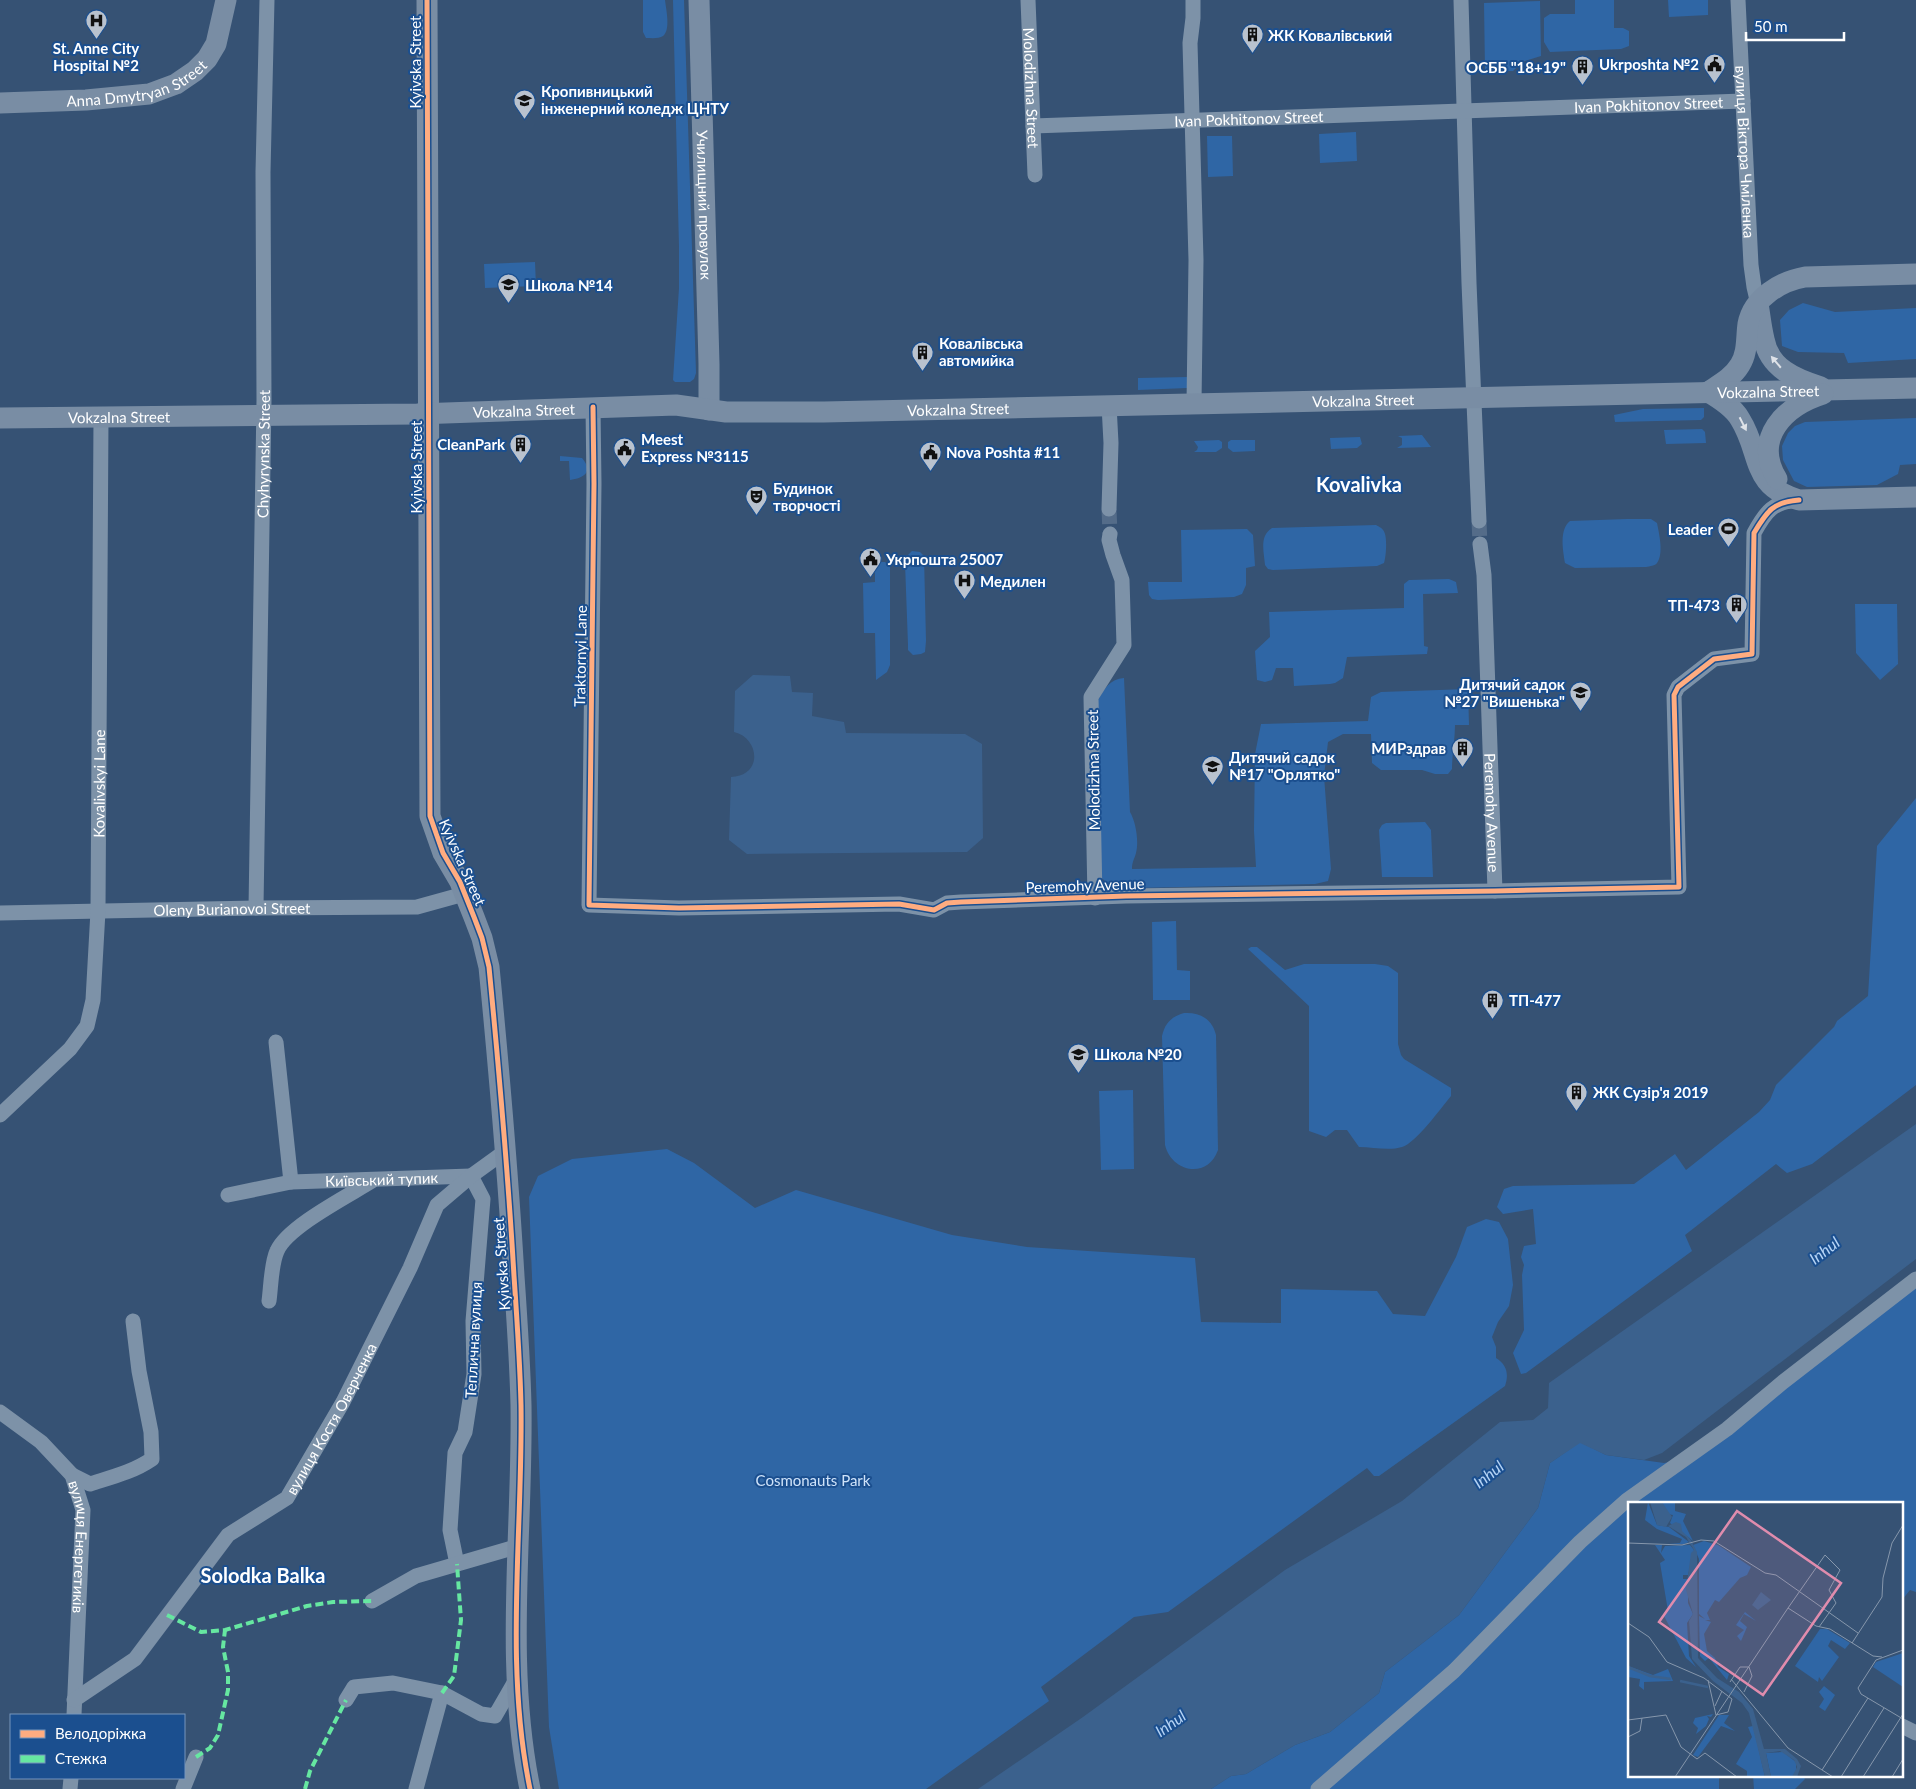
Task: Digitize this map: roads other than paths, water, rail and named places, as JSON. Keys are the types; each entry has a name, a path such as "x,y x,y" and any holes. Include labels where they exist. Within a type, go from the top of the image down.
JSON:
{"street":[{"name":"Anna Dmytryan Street","path":"0,103 86,100 149,94 176,84 201,65 216,44 226,0"},
{"name":"Chyhyrynska Street","path":"256,908 263,414 263,172 266,0"},
{"name":"Kyivska Street","path":"427,0 430,816 443,853 460,882 482,938 489,967 507,1150 521,1396 517,1678 522,1738 530,1789"},
{"name":"Училищний провулок","path":"699,0 709,364 708,410"},
{"name":"Molodizhna Street","path":"1028,0 1035,175"},
{"path":"1193,0 1190,43 1196,260 1194,403"},
{"path":"1461,0 1478,521"},
{"name":"вулиця Віктора Чміленка","path":"1738,0 1751,265 1758,304"},
{"name":"Ivan Pokhitonov Street","path":"1033,126 1742,102"},
{"path":"1799,500 1775,490 1765,478 1756,461 1746,430 1739,417 1726,404 1708,392 1727,380 1741,364 1745,354 1748,323 1753,311 1774,289 1792,279 1805,276 1916,274"},
{"path":"1758,304 1764,341 1767,350 1777,365 1795,377 1834,391"},
{"name":"Vokzalna Street","path":"0,418 428,413 676,405 726,412 824,412 1916,388"},
{"path":"1799,500 1788,493 1773,473 1769,461 1771,437 1776,425 1793,408 1807,399 1834,391"},
{"path":"1109,405 1111,443 1109,509"},
{"name":"Traktornyi Lane","path":"589,905 594,484 592,407"},
{"name":"Kovalivskyi Lane","path":"0,1115 70,1049 86,1026 93,1000 98,911 101,418"},
{"path":"1495,891 1679,887 1674,694 1678,687 1714,659 1752,654 1754,533 1761,521 1774,506 1783,501 1916,497"},
{"name":"Molodizhna Street","path":"1095,898 1091,698 1124,645 1122,580 1109,540 1110,534"},
{"name":"Peremohy Avenue","path":"589,905 678,908 899,904 934,910 947,903 1192,894 1495,891 1484,575 1480,544"},
{"name":"Oleny Burianovoi Street","path":"0,913 416,907 464,894"},
{"path":"276,1042 291,1182"},
{"name":"вулиця Костя Оверченка","path":"74,1708 135,1659 228,1535 287,1498 343,1402 410,1268 437,1206 471,1176 507,1150"},
{"name":"Київський тупик","path":"228,1195 291,1182 471,1176"},
{"name":"Теплична вулиця","path":"458,1564 450,1530 455,1453 465,1432 474,1374 473,1321 483,1199 471,1176"},
{"path":"268,1301 276,1252 284,1239 303,1224 373,1180"},
{"path":"1318,1789 1454,1671 1580,1542 1627,1500 1727,1429 1790,1376 1916,1279"},
{"path":"72,1475 90,1484 126,1473 152,1459 152,1432 139,1371 133,1321"},
{"name":"вулиця Енергетиків","path":"0,1412 41,1442 72,1475 83,1510 74,1708"},
{"path":"372,1601 416,1576 519,1546"},
{"path":"346,1700 354,1687 393,1683 442,1693 481,1714 495,1716 517,1678"},
{"path":"416,1789 442,1693"},
{"path":"1904,1727 1916,1733"},
{"path":"183,1789 196,1757"}],"water":[{"path":"753,675 790,676 792,692 813,693 812,716 844,722 846,733 965,734 982,744 983,838 967,852 747,854 729,840 731,777 741,775 749,770 753,764 753,749 749,741 734,732 735,691"},
{"name":"Inhul","path":"1916,1124 1916,1259 1662,1453 1644,1460 1606,1455 1580,1443 1550,1463 1538,1508 1459,1615 1385,1672 1379,1693 1330,1732 1295,1745 1246,1774 1231,1776 1211,1789 978,1789 1083,1717 1285,1570 1402,1501 1500,1422 1533,1420 1548,1408 1549,1383"}],"tunnel":[{"path":"1109,509 1110,534"},
{"path":"1479,521 1480,544"}],"place":[{"name":"St. Anne City Hospital №2","path":"96,39"},
{"name":"ЖК Ковалівський","path":"1252,54"},
{"name":"Ukrposhta №2","path":"1715,83"},
{"name":"ОСББ \"18+19\"","path":"1582,86"},
{"name":"Кропивницький інженерний коледж ЦНТУ","path":"525,119"},
{"name":"Школа №14","path":"509,304"},
{"name":"Ковалівська автомийка","path":"923,371"},
{"name":"CleanPark","path":"521,463"},
{"name":"Meest Express №3115","path":"625,467"},
{"name":"Nova Poshta #11","path":"930,471"},
{"name":"Будинок творчості","path":"757,516"},
{"name":"Leader","path":"1729,548"},
{"name":"Укрпошта 25007","path":"870,578"},
{"name":"Медилен","path":"964,600"},
{"name":"ТП-473","path":"1736,624"},
{"name":"Дитячий садок №27 \"Вишенька\"","path":"1581,712"},
{"name":"МИРздрав","path":"1462,767"},
{"name":"Дитячий садок №17 \"Орлятко\"","path":"1213,785"},
{"name":"ТП-477","path":"1493,1019"},
{"name":"Школа №20","path":"1078,1073"},
{"name":"ЖК Сузір'я 2019","path":"1577,1111"}],"district":[{"name":"Kovalivka","path":"1359,484"},
{"name":"Solodka Balka","path":"263,1575"}],"park label":[{"name":"Cosmonauts Park","path":"813,1480"}]}
